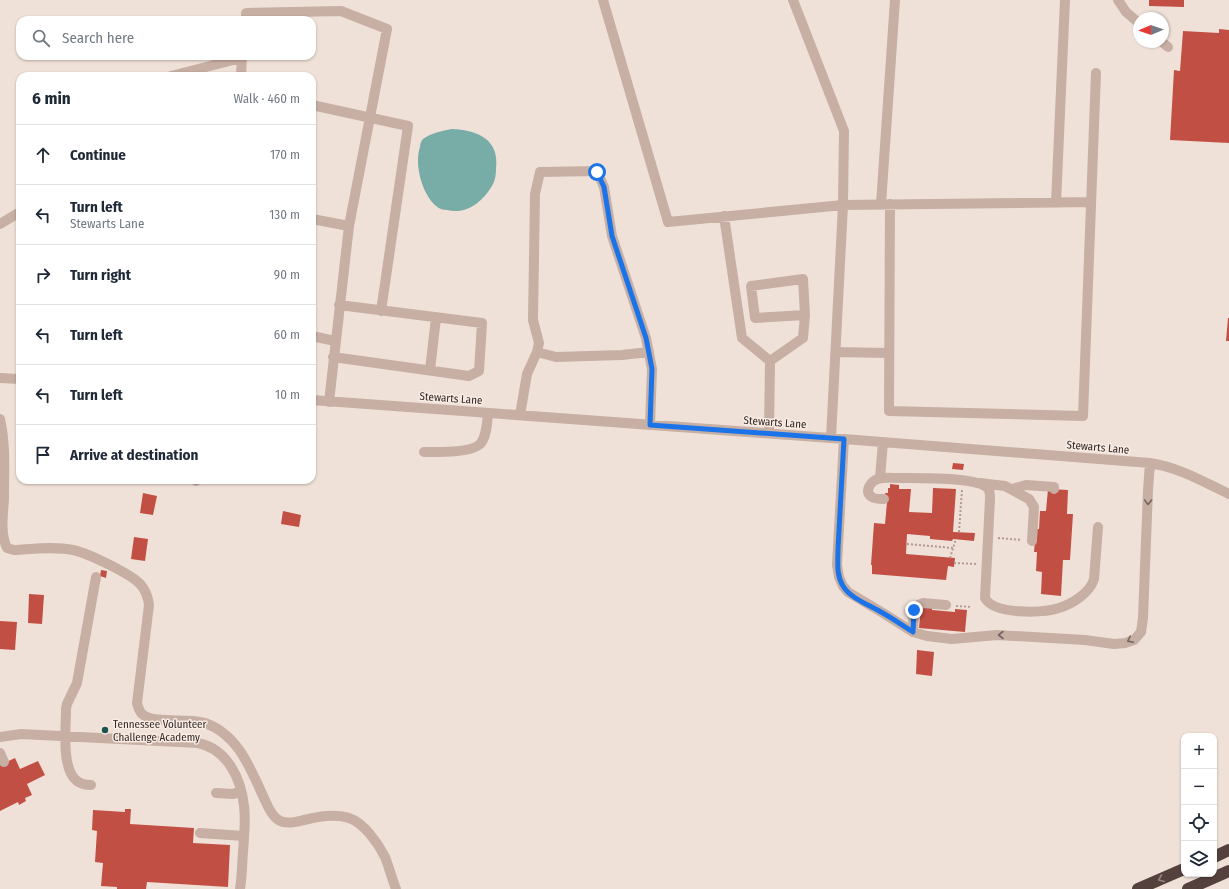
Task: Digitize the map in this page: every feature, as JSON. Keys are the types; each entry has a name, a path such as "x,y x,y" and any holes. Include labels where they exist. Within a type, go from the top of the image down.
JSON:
{"highway":[{"path":"1217,856 1229,850"},
{"path":"1138,889 1181,871"},
{"path":"1188,889 1229,871"}],"street":[{"path":"603,0 668,222 843,205 1091,202"},
{"path":"793,0 844,131 843,205 832,438"},
{"path":"895,0 885,204 889,411 1084,416 1096,73"},
{"path":"1056,203 1065,0"},
{"path":"1118,0 1126,12 1133,18"},
{"path":"246,16 246,13 341,11 387,28 349,226 329,402"},
{"path":"186,72 230,60"},
{"path":"240,72 241,60"},
{"path":"316,106 408,126 381,311"},
{"path":"520,415 527,374 537,352 539,343 533,320 533,312 535,194 540,172 597,172 604,187 612,236 646,338 649,352 652,369 650,425"},
{"path":"0,224 16,214"},
{"path":"724,216 742,338 770,361"},
{"path":"316,220 349,226"},
{"path":"770,361 803,338 805,315 803,279 751,286 755,318 805,315"},
{"path":"333,357 469,376 479,371 482,323 340,305"},
{"path":"430,370 436,318"},
{"path":"316,337 335,342"},
{"path":"537,352 556,357 622,355 649,352"},
{"path":"836,352 889,352"},
{"path":"769,434 770,361"},
{"path":"0,378 16,379"},
{"name":"Stewarts Lane","path":"316,400 832,438 1164,465 1229,494"},
{"path":"424,452 455,451 475,448 481,444 485,437 488,413"},
{"path":"0,419 5,452 2,542 7,548 14,550 58,548 74,550 121,570 140,583 148,596 149,605 137,703 139,710 149,717 157,719 203,722 222,731 249,764 271,813 277,820 284,823 336,816 348,818 359,823 372,837 385,857 396,889"},
{"path":"844,439 837,565 839,577 843,586 848,592 883,612 913,632 952,640 997,635 1085,640 1114,644 1134,640 1140,632 1143,618 1150,464"},
{"path":"880,478 883,442"},
{"path":"884,499 872,498 868,491 872,482 880,478 928,478 1003,485 1028,498 1034,507 1032,541"},
{"path":"975,482 982,484 989,490 990,499 985,595 987,601 992,605 1005,609 1028,611 1048,610 1060,608 1084,594 1092,584 1095,570 1098,527"},
{"path":"1012,489 1028,485 1054,487 1054,489"},
{"path":"91,785 83,784 76,780 71,774 66,758 66,736 67,704 77,683 96,577"},
{"path":"913,632 914,610 918,605 923,603 946,605"},
{"path":"0,737 21,734 198,743 206,745 218,752 225,758 234,774 241,791 244,806 244,836 240,889"},
{"path":"216,793 234,794 241,791"},
{"path":"200,833 244,836"}],"path":[{"path":"959,480 962,491 959,532"},
{"path":"988,538 1032,541"},
{"path":"950,558 956,539"},
{"path":"907,544 953,548"},
{"path":"954,562 976,564"},
{"path":"946,605 972,607"},
{"path":"963,610 964,606"}],"water":[{"path":"452,129 470,131 485,138 494,150 496,159 496,176 488,192 479,202 461,211 440,209 431,201 420,178 418,162 418,154 422,140 441,131"}],"building":[{"path":"1149,0 1184,0 1184,7 1149,6"},
{"path":"1219,29 1229,30 1229,143 1170,140 1174,70 1180,71 1183,31 1219,33"},
{"path":"1228,318 1229,341 1226,341"},
{"path":"953,463 964,464 963,470 952,469"},
{"path":"890,484 899,485 899,489 911,489 909,512 932,513 933,488 956,489 953,532 975,533 974,541 930,539 930,536 907,534 906,554 955,558 954,567 948,566 946,580 872,574 871,565 874,523 885,524 887,502 885,501 885,493 888,493"},
{"path":"1048,489 1068,490 1067,514 1073,514 1070,560 1063,560 1061,596 1041,594 1042,572 1036,571 1037,552 1034,552 1036,529 1039,529 1040,511 1046,511"},
{"path":"143,493 157,496 153,515 140,513"},
{"path":"283,511 301,515 299,527 281,524"},
{"path":"134,537 148,539 145,561 131,559"},
{"path":"101,570 107,571 106,578 100,576"},
{"path":"29,594 44,595 42,624 28,623"},
{"path":"921,607 932,607 932,610 955,612 955,609 967,610 965,632 919,628"},
{"path":"0,621 17,622 15,650 0,649"},
{"path":"917,650 934,652 932,676 916,674"},
{"path":"15,758 20,769 38,761 45,775 27,784 32,795 25,798 26,801 19,805 18,802 0,811 0,765"},
{"path":"125,809 131,809 130,824 194,828 193,843 230,845 228,887 147,882 146,889 117,889 117,887 101,886 103,863 95,862 97,831 92,830 93,810 125,812"}],"place":[{"name":"Tennessee Volunteer Challenge Academy","path":"105,730"}],"route":[{"path":"597,172 604,187 612,236 646,338 652,369 650,425 844,439 837,565 839,577 843,586 848,592 883,612 913,632 914,610"}]}
